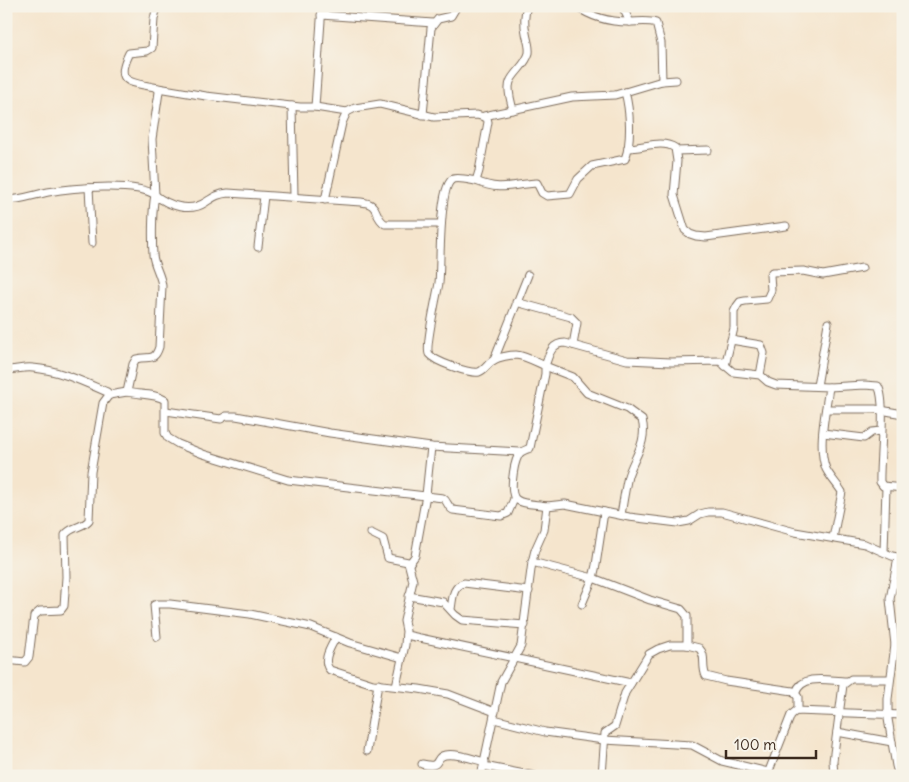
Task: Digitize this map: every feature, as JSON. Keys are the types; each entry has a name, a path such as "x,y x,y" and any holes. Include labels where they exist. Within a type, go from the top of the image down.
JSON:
{"street":[{"path":"157,6 152,48 147,51 129,53 123,74 125,79 130,83 206,96 347,112 355,108 380,104 434,117 484,116 572,97 600,96 625,92 662,81 676,80"},
{"path":"315,107 322,6"},
{"path":"423,115 431,28 438,19 451,16 457,6"},
{"path":"513,110 510,81 521,68 530,47 524,24 526,6"},
{"path":"576,6 604,19 630,22 654,21 658,26 661,43 662,81"},
{"path":"622,6 630,22"},
{"path":"321,16 433,23"},
{"path":"127,392 133,364 136,359 157,355 159,347 162,286 161,277 156,269 153,255 154,195 152,138 158,88"},
{"path":"621,515 628,478 642,443 643,425 641,418 627,409 587,393 573,377 566,373 515,355 494,360 480,371 472,373 429,355 428,339 440,278 441,224 444,199 449,182 454,178 476,181 496,187 514,187 538,183 542,193 547,196 568,195 573,190 578,179 592,166 622,160 626,156 630,118 625,92"},
{"path":"292,106 294,196"},
{"path":"325,200 342,123 347,112"},
{"path":"476,181 488,122 484,116"},
{"path":"628,148 667,144 673,146 676,151 677,161 674,195 686,230 690,234 706,237 786,226"},
{"path":"676,151 708,150"},
{"path":"6,200 50,192 104,187 149,191 170,205 191,207 198,206 207,202 212,197 221,194 294,196 369,203 374,206 381,222 385,224 441,224"},
{"path":"89,188 92,243"},
{"path":"258,247 264,196"},
{"path":"725,366 731,340 734,312 737,306 740,302 767,299 771,290 770,275 772,272 803,271 823,275 862,268"},
{"path":"494,360 528,275"},
{"path":"516,302 571,317 577,323 573,345"},
{"path":"817,386 828,323"},
{"path":"731,340 761,345 764,354 760,375"},
{"path":"166,411 221,419 230,416 330,433 431,447 520,452 530,448 545,366 553,346 565,342 627,360 671,362 720,361 733,372 760,375 768,382 776,385 829,387 864,384 878,386 881,393 882,410 880,482 886,487 903,488"},
{"path":"6,370 34,368 46,370 73,378 110,395"},
{"path":"829,387 823,433 823,452 826,469 842,492 833,538"},
{"path":"6,660 25,662 29,657 34,616 40,612 61,610 64,606 66,535 73,528 86,524 89,520 91,472 103,403 104,399 110,395 127,392 160,396 165,400 165,434 168,438 203,454 288,480 443,498 453,510 501,516 508,513 514,499"},
{"path":"826,409 882,410 903,414"},
{"path":"823,433 864,438 872,432 881,431"},
{"path":"408,564 414,556 426,496 431,447"},
{"path":"520,452 513,473 512,494 514,499 519,502 547,506 565,504 621,515 678,523 689,521 700,514 714,511 788,531 865,544 901,558 892,584 890,599 895,646 888,699 888,715 892,742 899,766 899,776"},
{"path":"884,552 886,487"},
{"path":"481,776 501,682 521,646 532,562 544,530 547,506"},
{"path":"582,604 593,578 604,512"},
{"path":"371,533 383,539 388,558 406,561 413,580 404,621 406,635 396,686"},
{"path":"532,562 593,578 650,600 681,609 687,616 687,645"},
{"path":"451,609 455,589 458,585 464,583 529,591"},
{"path":"892,584 903,584"},
{"path":"409,596 444,602 462,620 525,625"},
{"path":"157,638 153,607 157,604 163,604 250,614 311,627 402,658"},
{"path":"406,635 631,683"},
{"path":"336,637 326,660 327,667 330,670 378,684 448,694 494,716 545,732 604,740 692,745 722,761 767,774 793,712 903,715"},
{"path":"602,776 605,733 616,724 625,693 631,683 650,654 658,649 670,645 687,645 699,648 702,652 704,672 708,677 796,692"},
{"path":"895,646 903,645"},
{"path":"798,711 796,692 799,685 806,680 890,679"},
{"path":"834,776 833,761 841,688 846,681"},
{"path":"367,751 378,684"},
{"path":"837,732 892,742"},
{"path":"422,764 436,765 439,758 443,755 535,776"}]}
